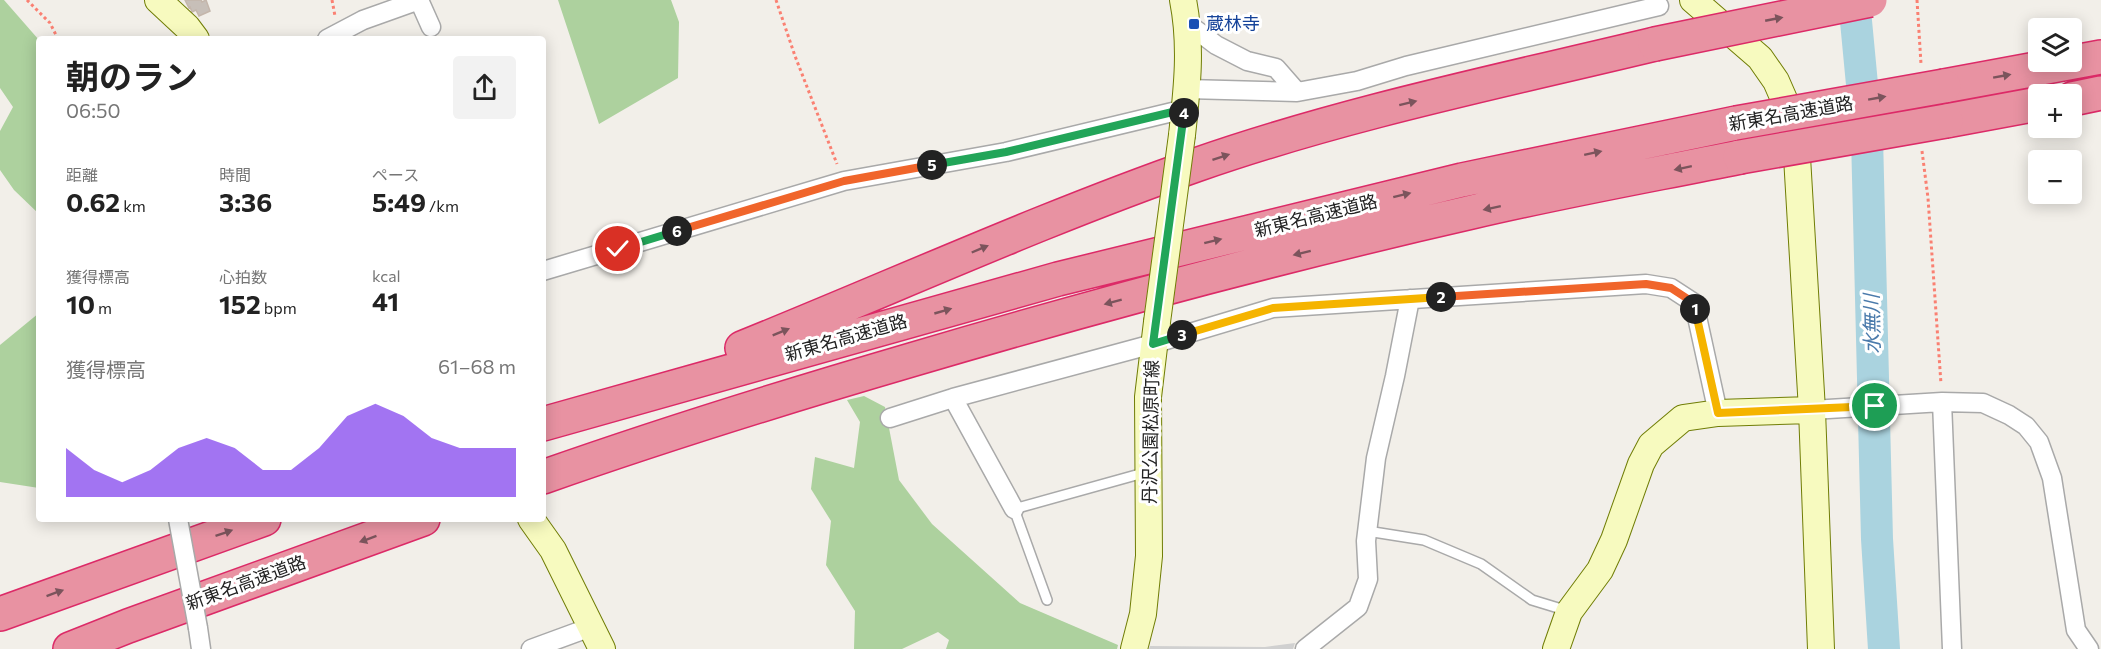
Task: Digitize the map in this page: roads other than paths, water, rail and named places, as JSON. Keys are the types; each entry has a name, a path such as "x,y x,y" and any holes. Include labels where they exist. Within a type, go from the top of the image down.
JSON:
{"highway":[{"path":"590,410 1081,206 1198,164 1311,128 1654,44 1870,0"},
{"name":"新東名高速道路","path":"546,423 1058,279 1462,180 1736,123 1933,77 2101,57"},
{"path":"2082,97 2101,93"},
{"name":"新東名高速道路","path":"546,476 822,386 1064,315 1233,270 1474,211 1740,157 2028,106"},
{"path":"0,614 255,522"},
{"name":"新東名高速道路","path":"70,649 415,522"}],"street":[{"path":"158,0 194,36"},
{"path":"333,36 363,20 419,0 431,27"},
{"path":"1693,0 1760,58 1776,81 1790,112 1796,140 1819,410 1821,649"},
{"path":"546,270 844,181 1006,152 1186,99 1297,92 1357,81 1406,66 1659,6"},
{"path":"1185,11 1216,45 1247,61 1276,68 1297,92"},
{"name":"丹沢公園松原町線","path":"1134,649 1143,614 1149,556 1148,397 1182,135 1189,62 1185,11"},
{"path":"890,418 1155,333 1273,308 1646,284 1671,288 1694,303 1718,413"},
{"path":"1305,649 1358,607 1368,579 1367,531 1376,459 1410,299"},
{"path":"953,398 1014,509"},
{"path":"1933,403 1952,649"},
{"path":"1556,649 1569,612 1600,570 1614,540 1641,464 1651,445 1683,418 1718,413 1933,403 1983,404 2009,415 2026,426 2039,442 2052,478 2076,630 2089,649"},
{"path":"179,522 201,649"},
{"path":"531,649 597,638 553,550 534,522"}],"lane":[{"path":"1047,600 1014,509 1149,471"},
{"path":"1367,531 1424,540 1481,564 1532,600 1569,612"}],"waterway":[{"name":"水無川","path":"1854,0 1867,137 1877,539 1884,649"}],"place":[{"name":"蔵林寺","path":"1194,24"}]}
